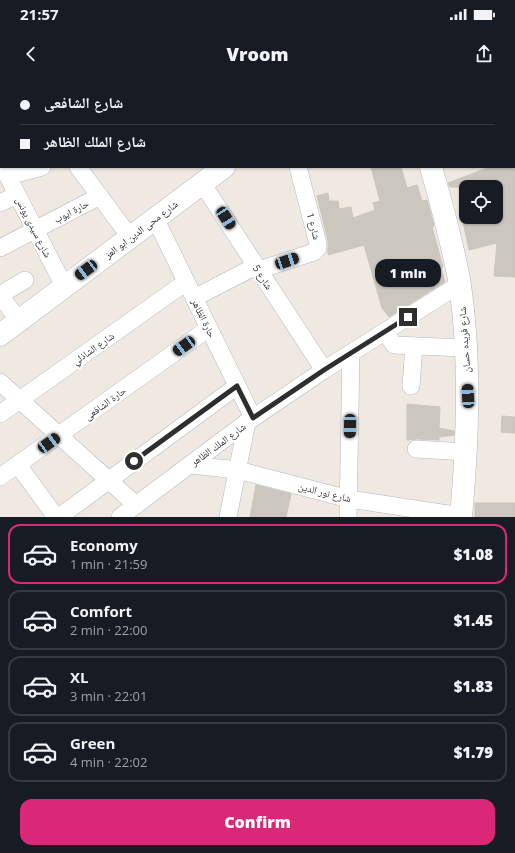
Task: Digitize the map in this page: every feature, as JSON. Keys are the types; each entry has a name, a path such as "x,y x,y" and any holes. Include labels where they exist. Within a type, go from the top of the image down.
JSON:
{"main road":[{"name":"شارع محى الدين ابو العز","path":"0,335 223,168"},
{"name":"شارع فريده حسان","path":"431,168 460,284 468,396 467,452 461,517"}],"street":[{"name":"شارع سيدى يونس","path":"4,168 64,286"},
{"path":"79,168 130,237"},
{"name":"شارع 1","path":"258,268 314,252 318,248 298,168"},
{"name":"شارع 5","path":"202,183 324,370"},
{"path":"0,203 17,195"},
{"name":"حارة ايوب","path":"0,248 100,196"},
{"name":"حارة الظاهر","path":"155,218 237,386 250,420"},
{"path":"194,298 258,268"},
{"path":"19,321 0,295 25,280"},
{"name":"شارع الشاذلي","path":"0,414 186,282"},
{"name":"شارع الملك الظاهر","path":"128,512 250,420 324,370 460,284"},
{"name":"حارة الشافعى","path":"0,477 209,328"},
{"path":"384,332 394,345 465,348"},
{"path":"411,386 414,346"},
{"path":"348,517 351,353"},
{"path":"0,382 109,480 128,512"},
{"path":"59,517 237,386"},
{"path":"228,517 250,420"},
{"path":"416,449 467,452"},
{"path":"18,464 56,517"},
{"name":"شارع نور الدين","path":"190,465 238,470 394,512 461,517"}],"building":[{"path":"371,168 401,168 407,188 417,185 422,201 427,200 434,226 432,227 443,267 441,268 445,282 389,317 382,308 364,245 328,255 328,241 317,196 328,193 329,201 338,201 339,209 351,207 353,218 375,210 373,203 380,201"},
{"path":"487,168 515,168 515,277 494,276 497,243 469,250 463,224 503,224 503,180 459,180 459,187 450,187 448,183"},
{"path":"407,404 440,407 439,428 454,431 454,435 439,437 439,440 407,440"},
{"path":"502,416 515,417 515,433 501,432"},
{"path":"256,485 291,494 286,517 250,517"},
{"path":"475,503 515,503 515,517 475,517"}],"route":[{"path":"134,461 237,386 253,418 324,370 408,317"}]}
